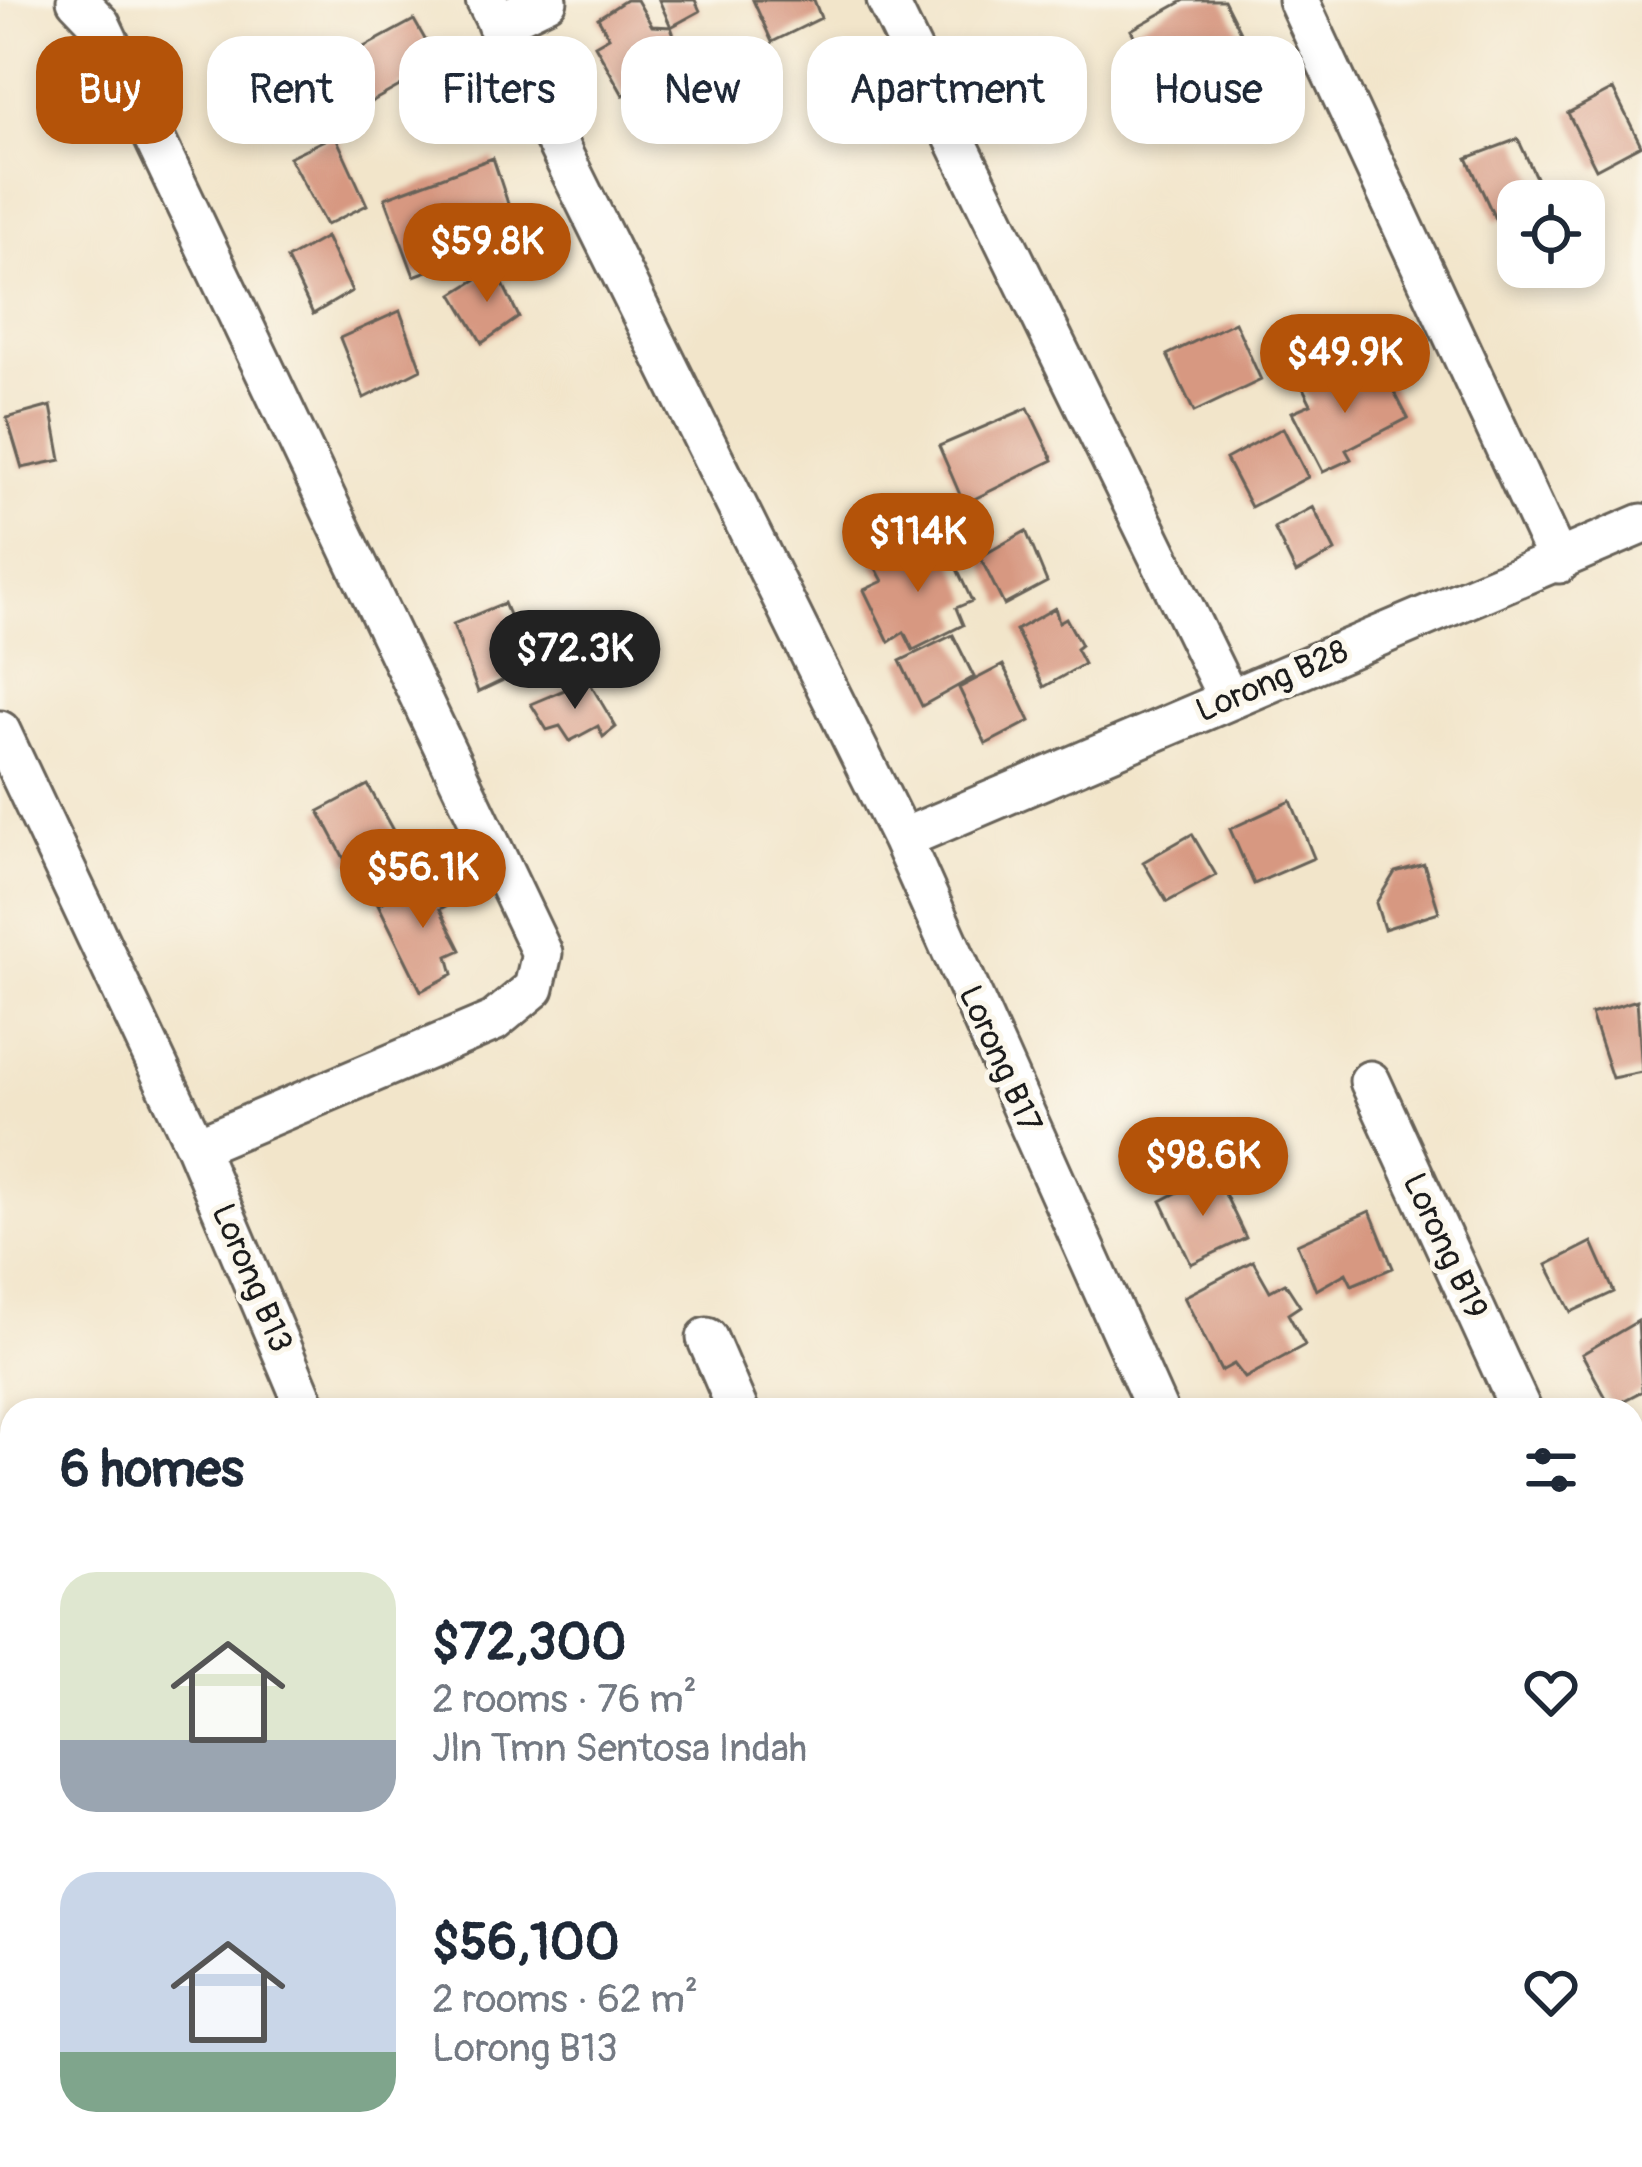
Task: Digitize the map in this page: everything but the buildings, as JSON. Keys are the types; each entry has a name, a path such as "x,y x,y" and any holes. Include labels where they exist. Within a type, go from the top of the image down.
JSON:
{"street":[{"path":"77,0 100,24 542,953 534,988 494,1021 196,1147"},
{"path":"492,12 547,0"},
{"path":"886,0 1228,698"},
{"path":"1298,0 1559,563"},
{"name":"Lorong B17","path":"492,12 902,838 1152,1398"},
{"name":"Lorong B28","path":"902,838 1642,524"},
{"name":"Lorong B13","path":"0,731 196,1147 302,1398"},
{"name":"Lorong B19","path":"1370,1081 1515,1398"},
{"path":"707,1338 733,1398"}]}
